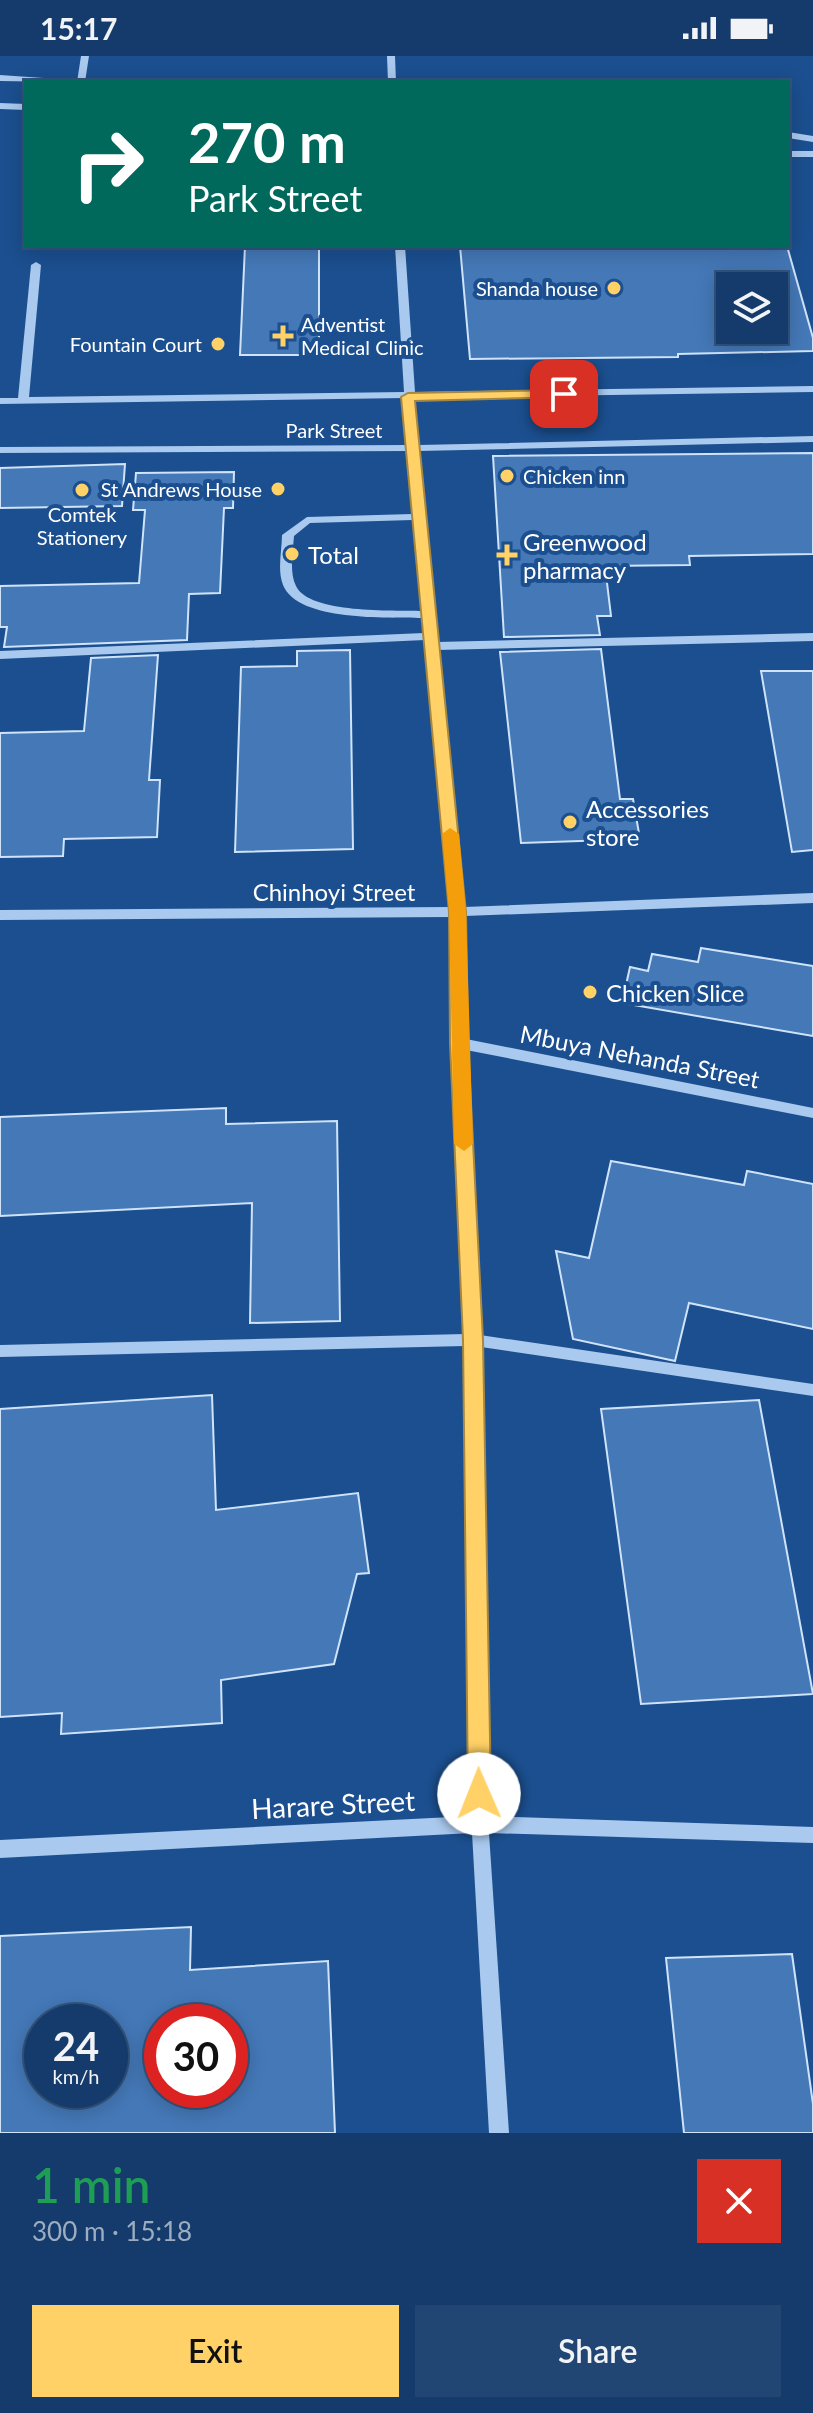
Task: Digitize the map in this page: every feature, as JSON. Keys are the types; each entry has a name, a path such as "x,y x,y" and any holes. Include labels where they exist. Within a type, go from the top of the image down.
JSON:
{"street":[{"path":"81,80 85,56"},
{"path":"391,56 392,80"},
{"path":"0,78 29,80"},
{"path":"0,106 24,107"},
{"path":"790,135 813,139"},
{"path":"790,154 813,154"},
{"path":"400,248 418,517 458,912 459,1043 473,1340 480,1824 499,2133"},
{"path":"23,401 36,265"},
{"name":"Park Street","path":"0,401 813,389"},
{"name":"Park Street","path":"0,450 413,448 813,439"},
{"path":"418,517 307,520 288,535 289,587 298,599 319,608 429,615"},
{"path":"0,655 432,641 813,637"},
{"name":"Chinhoyi Street","path":"0,915 458,912 813,898"},
{"name":"Mbuya Nehanda Street","path":"459,1043 813,1113"},
{"path":"0,1351 473,1340 813,1390"},
{"name":"Harare Street","path":"0,1849 480,1824 813,1835"}],"building":[{"path":"245,248 319,248 319,355 240,355"},
{"path":"460,248 788,248 813,338 813,351 678,354 678,357 470,359"},
{"path":"813,453 813,554 689,556 690,565 605,566 611,616 597,616 600,635 504,637 493,456"},
{"path":"125,464 122,506 0,508 0,468"},
{"path":"234,472 233,508 224,508 220,593 189,594 187,640 4,647 7,627 0,627 0,586 139,583 145,510 133,510 136,473"},
{"path":"601,649 620,799 633,799 640,839 521,843 500,652"},
{"path":"350,650 353,849 235,852 241,667 297,666 297,651"},
{"path":"158,655 149,780 160,780 157,837 64,839 63,856 0,857 0,733 84,731 91,658"},
{"path":"761,671 813,671 813,850 792,852"},
{"path":"701,948 813,966 813,1036 622,1003 630,967 648,971 652,954 698,962"},
{"path":"226,1108 226,1124 337,1121 340,1321 250,1323 252,1203 0,1216 0,1117"},
{"path":"611,1161 744,1185 747,1171 813,1184 813,1329 689,1303 675,1361 573,1339 556,1251 589,1258"},
{"path":"212,1395 216,1510 358,1493 369,1573 357,1574 334,1664 221,1680 222,1723 61,1734 62,1713 0,1717 0,1409"},
{"path":"759,1400 813,1694 641,1704 601,1409"},
{"path":"191,1927 190,1970 328,1961 335,2133 0,2133 0,1936"},
{"path":"792,1954 813,2104 813,2133 684,2133 666,1958"}],"slow traffic":[{"path":"450,834 458,912 464,1144"}],"place":[{"name":"Shanda house","path":"614,288"},
{"name":"Adventist Medical Clinic","path":"283,336"},
{"name":"Fountain Court","path":"218,344"},
{"name":"Chicken inn","path":"507,476"},
{"name":"St Andrews House","path":"278,489"},
{"name":"Comtek Stationery","path":"82,490"},
{"name":"Total","path":"292,554"},
{"name":"Greenwood pharmacy","path":"507,555"},
{"name":"Accessories store","path":"570,822"},
{"name":"Chicken Slice","path":"590,992"}],"route":[{"path":"479,1794 473,1340 459,1043 458,912 408,397 564,394"}]}
